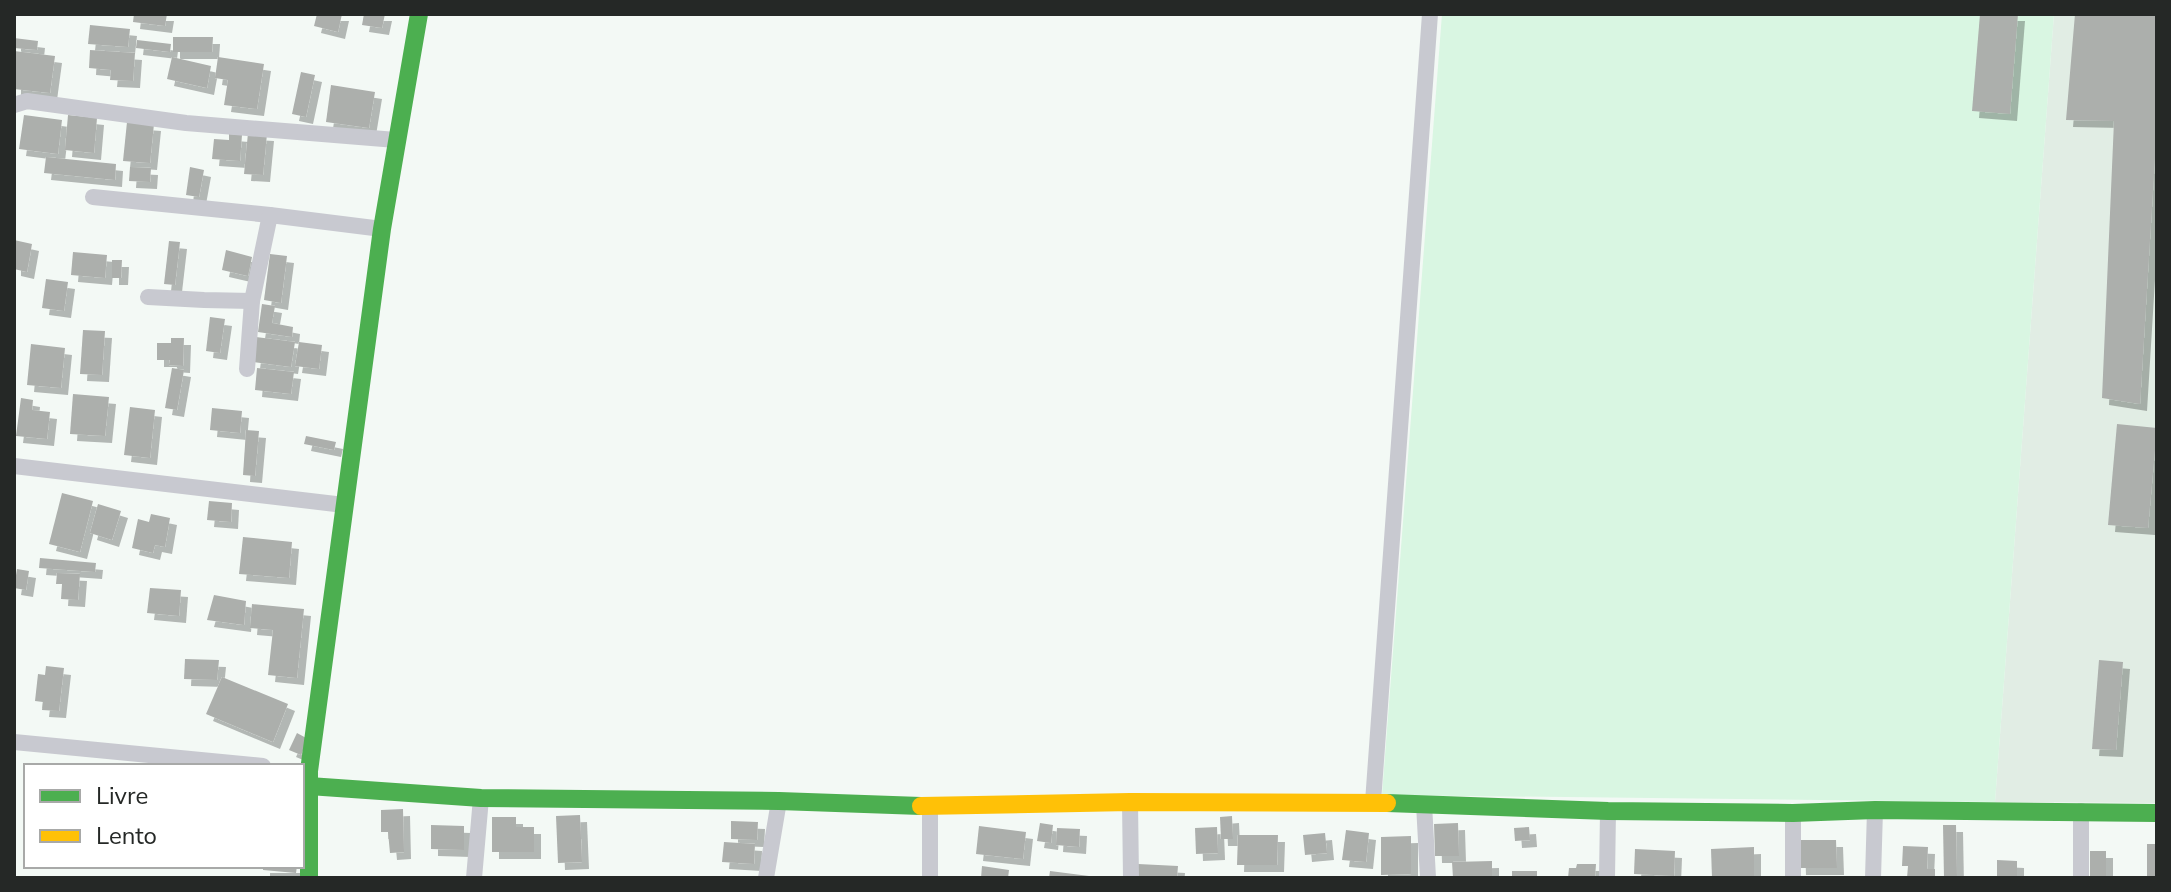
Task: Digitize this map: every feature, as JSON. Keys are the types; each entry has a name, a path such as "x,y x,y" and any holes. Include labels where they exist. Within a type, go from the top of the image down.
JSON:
{"street":[{"path":"309,878 307,776 382,229 419,14"},
{"path":"1373,802 1430,14"},
{"path":"14,105 27,101 186,123 396,140"},
{"path":"93,197 382,229"},
{"path":"247,369 252,301 270,215"},
{"path":"148,297 252,301"},
{"path":"14,466 344,505"},
{"path":"14,742 242,764"},
{"path":"307,776 481,798 930,806 1373,802 1608,811 2157,813"},
{"path":"474,878 481,798"},
{"path":"766,878 779,801"},
{"path":"1130,802 1131,878"},
{"path":"1424,804 1428,878"},
{"path":"930,806 930,878"},
{"path":"1873,878 1875,810"},
{"path":"1607,878 1608,811"},
{"path":"2081,811 2081,878"},
{"path":"1793,813 1793,878"}],"shaded area":[{"path":"2054,14 2157,14 2157,803 1995,802"}],"green space":[{"path":"1442,14 2054,14 1995,802 1382,795"}],"building":[{"path":"134,14 167,14 165,26 133,22"},
{"path":"317,14 342,14 338,32 314,26"},
{"path":"364,14 385,14 382,28 362,25"},
{"path":"1980,14 2018,14 2010,114 1972,111"},
{"path":"2075,14 2157,14 2157,125 2140,404 2102,398 2114,121 2066,120"},
{"path":"90,25 130,29 128,47 88,44"},
{"path":"173,37 213,37 212,52 173,52"},
{"path":"14,38 38,41 37,50 14,48"},
{"path":"137,40 171,44 170,52 136,48"},
{"path":"90,50 135,53 133,81 110,80 111,70 89,68"},
{"path":"14,51 55,56 50,93 14,89"},
{"path":"172,57 211,66 207,88 167,79"},
{"path":"218,57 264,64 257,109 224,105 228,80 215,78"},
{"path":"301,72 315,75 306,117 292,114"},
{"path":"331,85 375,92 369,128 326,122"},
{"path":"24,115 62,120 58,154 19,149"},
{"path":"68,115 97,118 94,153 65,150"},
{"path":"127,122 154,124 150,163 123,161"},
{"path":"248,133 267,134 263,175 244,174"},
{"path":"229,134 242,135 240,161 212,159 214,139 229,140"},
{"path":"46,157 116,164 115,180 44,173"},
{"path":"130,167 151,168 150,182 129,181"},
{"path":"190,167 204,170 199,197 186,195"},
{"path":"14,240 32,244 27,272 14,269"},
{"path":"169,241 180,242 175,285 164,284"},
{"path":"226,250 252,257 248,276 222,270"},
{"path":"73,252 107,255 105,278 71,275"},
{"path":"270,254 287,256 281,303 264,300"},
{"path":"112,260 122,260 121,278 112,278"},
{"path":"46,279 68,282 64,311 42,308"},
{"path":"262,304 275,306 272,323 293,327 292,337 258,332"},
{"path":"210,317 225,319 220,353 206,351"},
{"path":"83,330 105,331 102,375 80,374"},
{"path":"256,337 295,342 291,367 253,362"},
{"path":"171,338 184,338 183,366 169,365 170,360 157,360 157,343 171,343"},
{"path":"299,342 322,345 319,369 295,366"},
{"path":"31,344 65,348 61,388 27,385"},
{"path":"172,368 184,370 177,410 165,408"},
{"path":"257,368 294,372 291,394 255,390"},
{"path":"73,394 109,397 105,436 70,434"},
{"path":"21,398 33,400 32,410 50,412 47,439 16,436"},
{"path":"130,407 155,410 150,458 124,455"},
{"path":"212,408 242,411 240,433 210,430"},
{"path":"2117,424 2157,428 2148,528 2108,525"},
{"path":"246,430 259,431 255,476 243,475"},
{"path":"306,436 336,442 334,450 304,444"},
{"path":"62,493 93,501 80,552 49,544"},
{"path":"209,501 232,503 231,522 207,520"},
{"path":"98,504 121,511 112,540 90,533"},
{"path":"151,514 170,518 165,547 155,545 153,553 132,548 138,519 149,522"},
{"path":"243,537 292,542 289,578 239,574"},
{"path":"40,558 96,563 95,572 39,568"},
{"path":"17,569 29,571 26,590 14,588"},
{"path":"57,573 80,574 78,600 61,599 62,584 56,584"},
{"path":"150,588 181,590 179,616 147,613"},
{"path":"214,595 246,601 244,625 207,620"},
{"path":"252,604 304,609 297,678 268,675 273,630 250,628"},
{"path":"185,659 219,660 217,680 184,679"},
{"path":"2099,660 2123,662 2116,750 2092,749"},
{"path":"46,666 64,668 59,711 42,710 43,702 35,701 38,674 45,675"},
{"path":"222,677 288,704 273,742 206,714"},
{"path":"297,733 308,739 301,755 289,750"},
{"path":"403,809 404,852 390,853 388,832 381,832 381,810"},
{"path":"580,815 582,862 558,863 556,816"},
{"path":"1232,816 1233,839 1221,839 1220,817"},
{"path":"492,817 516,817 516,827 534,827 534,852 492,852"},
{"path":"731,821 758,822 757,840 731,839"},
{"path":"1040,823 1053,825 1051,843 1037,841"},
{"path":"1458,823 1459,856 1435,856 1434,824"},
{"path":"431,825 464,826 464,850 431,849"},
{"path":"1943,825 1956,825 1957,878 1944,878"},
{"path":"979,826 1026,832 1023,859 976,854"},
{"path":"1217,827 1218,853 1196,854 1195,828"},
{"path":"1529,827 1530,840 1515,841 1514,828"},
{"path":"1057,828 1080,829 1079,847 1056,845"},
{"path":"1346,830 1369,833 1366,862 1342,860"},
{"path":"1325,833 1327,853 1305,855 1303,835"},
{"path":"1238,835 1278,835 1277,865 1237,865"},
{"path":"1411,836 1411,874 1381,875 1381,837"},
{"path":"1798,840 1836,840 1837,868 1799,868"},
{"path":"724,842 755,844 754,864 722,862"},
{"path":"2147,844 2157,844 2157,878 2147,878"},
{"path":"1903,846 1928,847 1927,869 1935,869 1935,878 1907,878 1908,866 1902,866"},
{"path":"1754,847 1754,876 1712,878 1711,849"},
{"path":"1635,849 1675,851 1674,876 1634,874"},
{"path":"2090,851 2106,851 2106,878 2090,878"},
{"path":"1997,860 2017,861 2017,878 1997,878"},
{"path":"1492,861 1492,878 1453,878 1452,862"},
{"path":"1138,864 1178,866 1177,878 1137,878"},
{"path":"1577,864 1596,864 1595,878 1568,878 1569,868 1576,868"},
{"path":"982,866 1009,870 1008,878 981,878"},
{"path":"263,868 297,868 296,873"},
{"path":"1050,871 1089,876 1089,878 1049,878"},
{"path":"1512,871 1537,871 1537,878 1512,878"}],"traffic: fast":[{"path":"309,878 309,771 382,229 419,14"},
{"path":"309,786 481,798 779,801 921,806"},
{"path":"1387,803 1608,811 2157,813"}],"traffic: slow":[{"path":"921,806 1130,802 1387,803"}]}
